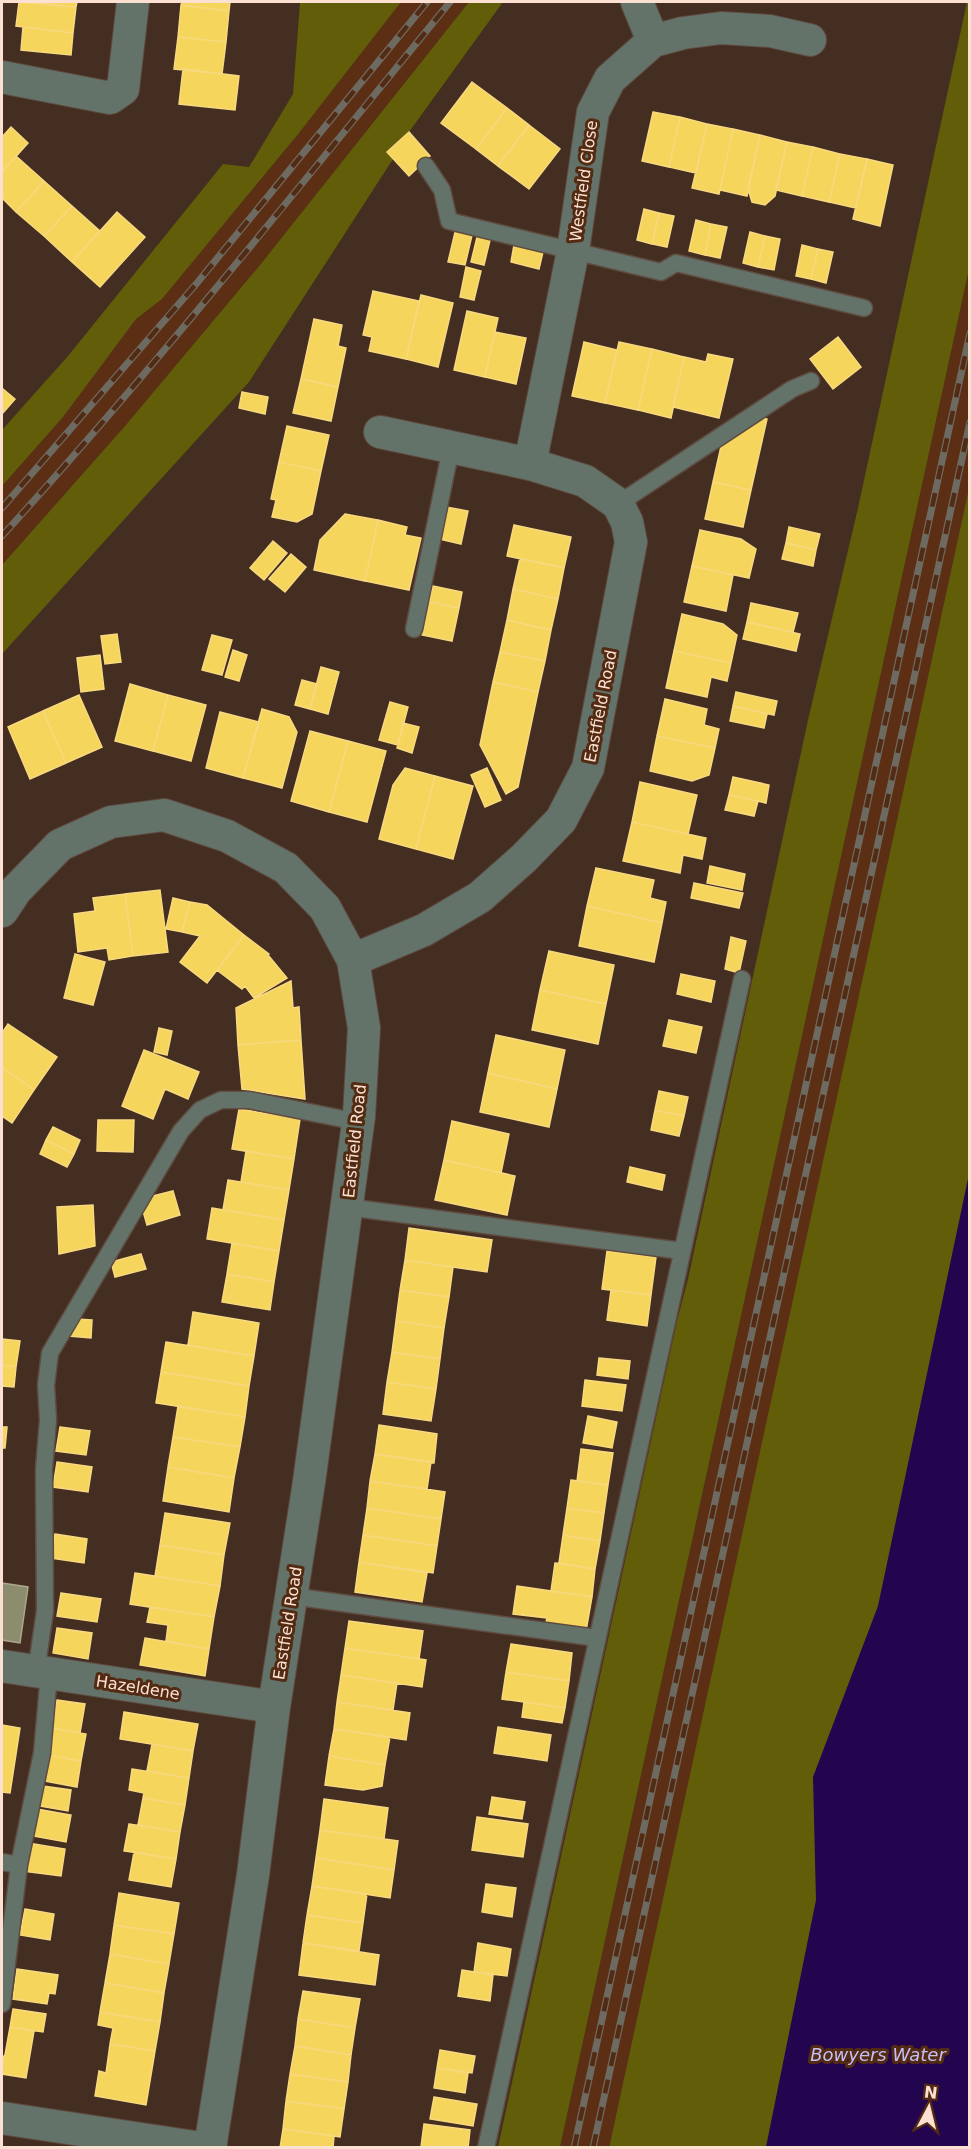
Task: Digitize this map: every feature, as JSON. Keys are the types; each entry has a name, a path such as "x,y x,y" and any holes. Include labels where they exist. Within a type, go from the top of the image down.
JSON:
{"street":[{"path":"2,77 110,98 123,89 134,2"},
{"path":"637,2 653,41"},
{"name":"Westfield Close","path":"530,464 573,250 593,112 610,79 653,41 683,33 721,28 770,31 810,40"},
{"path":"380,432 530,464 585,481 618,504"},
{"name":"Eastfield Road","path":"210,2148 253,1875 274,1707 311,1470 358,1122 364,1028 353,960 424,930 480,897 525,858 561,820 588,768 631,542 627,522 618,504"},
{"path":"2,911 16,890 60,845 111,822 164,815 227,836 286,868 325,908 353,960"},
{"name":"Hazeldene","path":"2,1666 274,1707"},
{"path":"2,2118 201,2148"}],"lane":[{"path":"426,166 442,190 449,221 662,272 676,263 864,308"},
{"path":"618,504 792,389 811,381"},
{"path":"414,629 451,448"},
{"path":"486,2148 742,979"},
{"path":"2,2004 19,1864 42,1753 45,1611 44,1469 48,1420 46,1385 50,1353 182,1131 200,1110 221,1100 249,1100 358,1122"},
{"path":"347,1207 682,1251"},
{"path":"291,1596 597,1638"},
{"path":"2,1862 19,1864"}],"shaded area":[{"path":"300,2 401,2 299,133 162,299 136,319 63,417 2,486 2,430 68,356 223,164 249,167 293,94"},
{"path":"401,2 469,2 260,265 125,426 2,565 2,486 63,417 136,319 162,299 299,133"},
{"path":"469,2 503,2 409,132 387,152 393,159 249,382 2,654 2,565 125,426 260,265"},
{"path":"967,2 970,2 969,269 560,2147 498,2147 808,720 858,508"},
{"path":"969,269 969,488 656,1937 609,2147 560,2148"},
{"path":"969,488 969,2147 609,2148"}],"water":[{"name":"Bowyers Water","path":"969,1174 969,2147 766,2147 816,1900 813,1777 878,1606"}],"building: Homes":[{"path":"19,2 76,7 73,33 16,26"},
{"path":"31,2 77,2 76,7"},
{"path":"182,2 230,2 229,11 181,5"},
{"path":"181,5 229,11 226,42 178,37"},
{"path":"23,27 73,33 71,55 21,50"},
{"path":"178,37 226,42 222,74 174,69"},
{"path":"183,69 239,76 235,110 179,104"},
{"path":"472,82 507,108 476,149 441,123"},
{"path":"507,108 529,125 498,166 476,149"},
{"path":"653,112 680,117 669,167 642,161"},
{"path":"680,117 707,124 696,173 669,167"},
{"path":"707,124 733,129 719,194 692,188"},
{"path":"529,125 560,149 529,189 498,166"},
{"path":"11,127 28,143 2,172 2,137"},
{"path":"733,129 760,135 747,196 720,190"},
{"path":"409,132 430,156 409,176 387,152"},
{"path":"760,135 787,142 775,196 765,205 752,202 748,189"},
{"path":"787,142 813,147 802,196 776,190"},
{"path":"813,147 840,154 829,202 802,196"},
{"path":"840,154 867,159 856,208 829,202"},
{"path":"16,156 44,181 16,212 2,198 2,172"},
{"path":"867,159 893,165 880,226 853,219"},
{"path":"44,181 72,206 44,236 16,212"},
{"path":"72,206 100,231 72,262 44,236"},
{"path":"644,209 659,213 652,244 637,240"},
{"path":"117,212 145,237 100,287 72,262"},
{"path":"659,213 674,216 667,247 652,244"},
{"path":"696,220 711,224 705,255 689,251"},
{"path":"711,224 727,227 720,258 705,255"},
{"path":"456,228 473,231 465,265 448,262"},
{"path":"750,232 765,236 758,267 743,263"},
{"path":"478,233 491,236 484,265 471,262"},
{"path":"765,236 780,239 774,270 758,267"},
{"path":"514,245 543,252 539,269 511,262"},
{"path":"802,245 818,249 811,279 796,276"},
{"path":"818,249 833,252 826,283 811,279"},
{"path":"466,267 481,271 474,300 460,297"},
{"path":"373,291 419,301 406,359 369,351 372,337 363,335"},
{"path":"421,295 453,303 438,367 406,359"},
{"path":"467,311 498,318 485,377 454,370"},
{"path":"314,319 342,325 338,346 346,348 338,387 301,379"},
{"path":"495,332 526,338 516,384 485,377"},
{"path":"838,337 861,367 833,389 810,359"},
{"path":"584,342 617,350 605,403 572,396"},
{"path":"619,342 652,349 638,410 605,403"},
{"path":"652,349 684,357 671,418 638,410"},
{"path":"708,354 733,359 719,418 673,407 684,357 706,362"},
{"path":"301,379 338,387 331,421 293,413"},
{"path":"2,390 15,399 2,414"},
{"path":"242,392 268,397 265,414 239,408"},
{"path":"754,416 767,419 751,490 713,482 722,442"},
{"path":"287,426 329,435 321,471 279,462"},
{"path":"279,462 321,471 312,514 297,522 272,517 276,500 271,499"},
{"path":"713,482 751,490 743,527 705,519"},
{"path":"446,507 468,511 461,544 439,539"},
{"path":"345,514 378,520 365,581 314,570 320,540"},
{"path":"378,520 407,527 405,535 421,538 409,590 365,581"},
{"path":"514,525 571,537 564,568 507,556"},
{"path":"789,527 820,534 816,550 786,543"},
{"path":"700,530 741,539 756,549 749,578 692,566"},
{"path":"273,541 287,553 264,580 250,568"},
{"path":"786,543 816,550 813,566 782,559"},
{"path":"291,554 306,567 285,592 269,579"},
{"path":"520,558 564,568 558,599 513,589"},
{"path":"692,566 733,575 726,611 684,602"},
{"path":"433,586 462,592 459,608 429,602"},
{"path":"513,589 558,599 551,630 507,620"},
{"path":"429,602 459,608 452,641 422,635"},
{"path":"751,603 798,613 793,632 747,622"},
{"path":"682,614 723,624 737,635 731,663 674,651"},
{"path":"507,620 551,630 545,661 500,652"},
{"path":"747,622 800,634 796,651 743,639"},
{"path":"117,634 121,662 105,664 101,636"},
{"path":"212,635 232,640 222,675 202,670"},
{"path":"233,650 247,655 239,681 225,677"},
{"path":"674,651 731,663 727,681 711,677 707,697 666,688"},
{"path":"500,652 545,661 538,692 493,682"},
{"path":"100,655 104,689 81,692 77,658"},
{"path":"321,667 339,672 328,714 310,709"},
{"path":"302,680 317,684 310,709 295,705"},
{"path":"493,682 538,692 518,787 506,794 480,745"},
{"path":"130,684 168,695 153,751 115,741"},
{"path":"736,692 777,701 774,715 733,706"},
{"path":"79,695 102,747 66,763 43,711"},
{"path":"168,695 206,705 191,761 153,751"},
{"path":"665,699 707,709 704,725 719,729 715,748 657,736"},
{"path":"390,702 408,707 398,745 379,740"},
{"path":"733,706 767,714 764,728 730,721"},
{"path":"262,709 289,717 297,732 282,788 243,778"},
{"path":"43,711 66,763 30,779 8,727"},
{"path":"220,712 259,722 243,778 206,768"},
{"path":"403,723 419,727 412,753 397,748"},
{"path":"310,731 348,741 329,812 291,801"},
{"path":"657,736 715,748 709,775 692,781 650,771"},
{"path":"348,741 386,751 367,822 329,812"},
{"path":"405,768 435,776 416,849 379,839 393,785"},
{"path":"487,768 501,800 485,807 471,775"},
{"path":"435,776 473,786 453,859 416,849"},
{"path":"733,777 769,785 766,803 729,795"},
{"path":"640,782 697,795 688,834 632,822"},
{"path":"729,795 758,801 754,816 725,810"},
{"path":"632,822 706,838 702,859 683,855 680,873 623,861"},
{"path":"710,866 745,874 742,890 707,883"},
{"path":"596,868 654,880 650,898 666,902 662,923 587,906"},
{"path":"694,883 743,893 739,908 691,898"},
{"path":"160,890 168,952 133,956 125,894"},
{"path":"125,894 133,956 109,960 107,948 78,952 74,914 95,911 93,898"},
{"path":"173,898 190,902 182,932 166,929"},
{"path":"190,902 207,905 244,935 207,983 180,962 200,936 182,932"},
{"path":"587,906 662,923 654,962 579,946"},
{"path":"244,935 269,954 287,978 254,998 245,986 242,989 217,970"},
{"path":"731,937 746,941 739,973 725,969"},
{"path":"549,951 614,965 606,1004 540,990"},
{"path":"75,954 105,962 93,1005 64,998"},
{"path":"681,974 715,981 711,1002 677,994"},
{"path":"291,981 293,1008 299,1007 301,1040 238,1045 236,1008"},
{"path":"540,990 606,1004 598,1044 532,1030"},
{"path":"669,1020 702,1027 696,1053 663,1046"},
{"path":"8,1024 57,1057 34,1090 2,1067 2,1033"},
{"path":"159,1028 172,1031 167,1055 154,1052"},
{"path":"496,1035 565,1050 557,1089 488,1073"},
{"path":"301,1040 305,1099 242,1089 238,1045"},
{"path":"144,1050 199,1072 188,1099 165,1089 153,1119 122,1106"},
{"path":"2,1067 34,1090 12,1123 2,1116"},
{"path":"488,1073 557,1089 549,1127 480,1112"},
{"path":"659,1091 688,1097 684,1116 655,1110"},
{"path":"239,1109 300,1119 294,1159 232,1149"},
{"path":"655,1110 684,1116 679,1136 651,1130"},
{"path":"98,1120 134,1120 133,1152 97,1151"},
{"path":"452,1121 509,1134 501,1173 444,1160"},
{"path":"53,1127 80,1140 74,1154 46,1140"},
{"path":"46,1140 74,1154 67,1167 40,1154"},
{"path":"246,1151 294,1159 289,1190 241,1182"},
{"path":"444,1160 515,1176 507,1215 435,1200"},
{"path":"630,1167 665,1175 662,1190 627,1182"},
{"path":"228,1180 289,1190 284,1220 223,1210"},
{"path":"173,1191 180,1215 147,1225 143,1211 149,1197"},
{"path":"93,1205 95,1246 59,1254 57,1207"},
{"path":"212,1208 284,1220 279,1251 207,1239"},
{"path":"409,1228 492,1240 487,1272 405,1260"},
{"path":"232,1243 279,1251 274,1282 227,1274"},
{"path":"607,1251 656,1257 651,1295 602,1289"},
{"path":"141,1254 146,1269 115,1277 111,1262"},
{"path":"405,1260 453,1267 449,1297 400,1290"},
{"path":"227,1274 274,1282 270,1310 222,1302"},
{"path":"400,1290 449,1297 444,1328 396,1321"},
{"path":"611,1290 651,1295 647,1326 607,1320"},
{"path":"193,1312 259,1323 254,1356 188,1345"},
{"path":"76,1319 92,1320 91,1338 69,1336"},
{"path":"396,1321 444,1328 440,1359 392,1352"},
{"path":"2,1339 20,1341 16,1367 2,1365"},
{"path":"166,1342 254,1356 249,1386 161,1372"},
{"path":"392,1352 440,1359 436,1389 387,1382"},
{"path":"599,1358 630,1361 628,1379 597,1375"},
{"path":"2,1365 16,1367 14,1387 2,1386"},
{"path":"161,1372 249,1386 245,1417 156,1403"},
{"path":"585,1380 626,1385 622,1411 582,1406"},
{"path":"387,1382 436,1389 431,1421 383,1414"},
{"path":"178,1406 245,1417 240,1447 173,1437"},
{"path":"588,1416 617,1422 612,1448 583,1443"},
{"path":"379,1425 437,1434 434,1463 375,1454"},
{"path":"2,1427 7,1427 5,1448 2,1448"},
{"path":"60,1427 90,1431 86,1455 56,1451"},
{"path":"173,1437 240,1447 234,1478 168,1467"},
{"path":"581,1449 613,1453 608,1485 577,1481"},
{"path":"375,1454 431,1462 427,1489 370,1481"},
{"path":"57,1462 92,1467 88,1492 53,1487"},
{"path":"168,1467 234,1478 229,1512 163,1501"},
{"path":"571,1480 608,1485 604,1513 567,1508"},
{"path":"370,1481 445,1492 441,1519 367,1508"},
{"path":"367,1508 441,1519 437,1546 363,1535"},
{"path":"567,1508 604,1513 600,1541 563,1535"},
{"path":"165,1513 230,1523 224,1555 160,1545"},
{"path":"55,1534 87,1539 84,1563 51,1558"},
{"path":"363,1535 437,1546 433,1573 359,1562"},
{"path":"563,1535 600,1541 595,1569 559,1563"},
{"path":"160,1545 224,1555 220,1586 155,1576"},
{"path":"359,1562 427,1573 422,1602 355,1592"},
{"path":"555,1563 595,1569 592,1597 551,1591"},
{"path":"135,1573 220,1586 214,1617 130,1604"},
{"path":"517,1586 592,1597 586,1631 545,1626 547,1618 513,1614"},
{"path":"61,1593 101,1599 97,1622 57,1616"},
{"path":"150,1607 214,1617 209,1649 166,1641 168,1625 147,1622"},
{"path":"349,1621 423,1631 419,1659 345,1648"},
{"path":"57,1628 92,1633 88,1659 53,1653"},
{"path":"145,1638 209,1649 205,1676 140,1665"},
{"path":"511,1644 572,1653 569,1681 506,1672"},
{"path":"345,1648 426,1660 422,1687 341,1675"},
{"path":"506,1672 569,1681 565,1708 502,1699"},
{"path":"341,1675 397,1683 393,1710 337,1702"},
{"path":"57,1700 85,1704 80,1733 52,1728"},
{"path":"337,1702 410,1713 406,1740 334,1729"},
{"path":"524,1702 565,1708 562,1723 522,1717"},
{"path":"124,1712 198,1724 193,1751 120,1739"},
{"path":"2,1725 20,1728 10,1793 2,1792"},
{"path":"498,1727 551,1735 547,1761 494,1753"},
{"path":"52,1728 86,1734 81,1761 48,1755"},
{"path":"334,1729 390,1737 385,1765 329,1756"},
{"path":"152,1744 193,1751 189,1778 147,1771"},
{"path":"48,1755 81,1761 77,1787 44,1781"},
{"path":"329,1756 385,1765 382,1786 363,1790 325,1785"},
{"path":"132,1769 189,1778 185,1805 143,1798 144,1793 129,1790"},
{"path":"43,1786 71,1790 68,1811 39,1806"},
{"path":"492,1797 525,1802 522,1819 489,1814"},
{"path":"143,1798 185,1805 180,1832 138,1825"},
{"path":"324,1799 388,1808 384,1839 320,1830"},
{"path":"37,1809 71,1815 66,1842 33,1836"},
{"path":"477,1817 528,1824 523,1857 472,1850"},
{"path":"129,1824 180,1832 176,1859 124,1851"},
{"path":"320,1830 398,1841 394,1870 316,1858"},
{"path":"28,1843 65,1849 61,1876 23,1871"},
{"path":"134,1852 176,1859 171,1887 129,1880"},
{"path":"316,1858 394,1870 390,1898 312,1886"},
{"path":"486,1884 516,1888 512,1917 482,1912"},
{"path":"312,1886 367,1894 363,1923 307,1915"},
{"path":"119,1893 179,1903 174,1934 114,1925"},
{"path":"25,1909 54,1914 50,1940 20,1935"},
{"path":"307,1915 363,1923 359,1951 303,1943"},
{"path":"114,1925 174,1934 169,1964 110,1954"},
{"path":"303,1943 379,1955 375,1985 299,1975"},
{"path":"478,1943 511,1949 507,1976 474,1972"},
{"path":"110,1954 169,1964 164,1993 105,1983"},
{"path":"17,1969 58,1975 55,1994 49,1993 47,2004 13,1999"},
{"path":"462,1970 493,1975 490,2001 458,1996"},
{"path":"105,1983 164,1993 160,2022 100,2012"},
{"path":"303,1991 360,1999 355,2028 298,2019"},
{"path":"13,2009 46,2014 43,2032 10,2027"},
{"path":"100,2012 160,2022 155,2051 110,2044 113,2028 98,2025"},
{"path":"298,2019 355,2028 351,2055 295,2046"},
{"path":"10,2027 34,2031 26,2078 2,2074 2,2058 5,2055"},
{"path":"110,2044 155,2051 146,2105 95,2096 99,2071 106,2073"},
{"path":"295,2046 351,2055 348,2082 290,2074"},
{"path":"440,2050 475,2056 472,2073 437,2068"},
{"path":"437,2068 468,2073 465,2093 434,2088"},
{"path":"290,2074 348,2082 344,2109 286,2101"},
{"path":"434,2097 477,2104 473,2126 430,2119"},
{"path":"286,2101 344,2109 340,2137 283,2129"},
{"path":"424,2124 470,2130 468,2148 421,2147"},
{"path":"283,2129 334,2136 333,2148 280,2148"}],"building: Industry":[{"path":"2,1583 28,1587 20,1643 2,1640"}],"railway":[{"path":"2,508 197,283 427,2"},
{"path":"2,536 174,339 450,2"},
{"path":"574,2148 970,333"},
{"path":"593,2148 970,422"}]}
